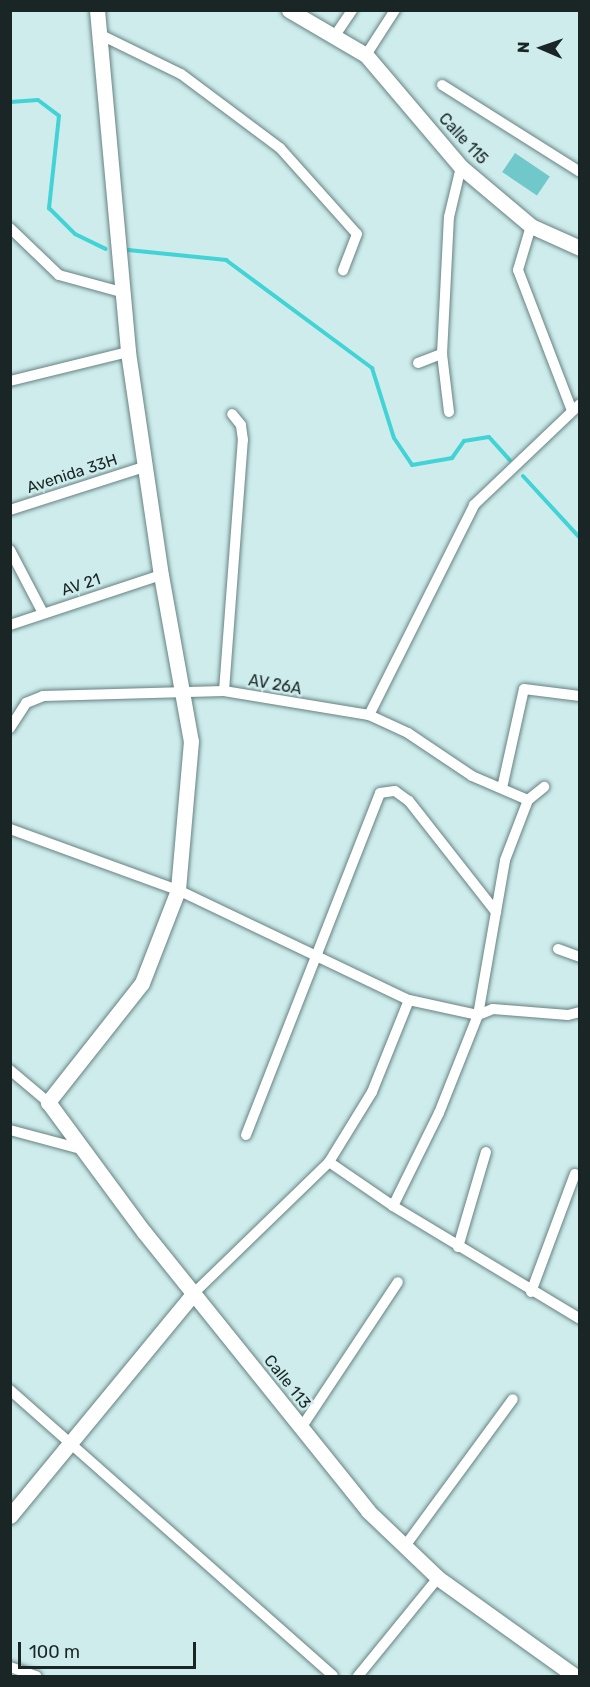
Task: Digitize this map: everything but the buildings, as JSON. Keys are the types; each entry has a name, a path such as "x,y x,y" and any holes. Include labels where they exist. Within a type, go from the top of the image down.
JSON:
{"street":[{"path":"48,1102 142,983 178,890 191,741 161,574 128,352 97,10"},
{"name":"Calle 115","path":"289,10 336,34 366,56 460,167 531,226 579,248"},
{"name":"Calle 115","path":"313,10 336,34"},
{"path":"336,34 352,10"},
{"path":"366,56 395,10"},
{"path":"99,34 181,74 280,148 357,234 343,270"},
{"path":"442,85 579,172"},
{"path":"449,412 442,354 449,217 460,167"},
{"path":"369,715 474,505 576,407 518,270 531,226"},
{"path":"10,228 59,275 121,291"},
{"path":"10,381 128,352"},
{"path":"418,363 442,354"},
{"path":"224,691 243,440 241,425 232,414"},
{"name":"Avenida 33H","path":"10,510 144,467"},
{"path":"10,550 43,613"},
{"name":"AV 21","path":"10,625 161,574"},
{"path":"502,788 524,688 579,696"},
{"name":"AV 26A","path":"10,728 26,703 43,696 184,694 224,691 369,715 396,726 454,766 528,800"},
{"path":"393,1206 439,1113 478,1015 505,860 528,800 544,787"},
{"path":"246,1135 375,800 386,790 395,791 409,801 496,912"},
{"path":"10,829 178,890 409,1000 478,1015 493,1009 568,1015 579,1012"},
{"path":"558,950 579,957"},
{"path":"10,1516 68,1442 193,1294 329,1162 372,1092 409,1000"},
{"name":"Calle 113","path":"10,1070 48,1102 81,1149 193,1294 368,1511 438,1578 575,1677"},
{"path":"10,1130 81,1149"},
{"path":"458,1246 486,1152"},
{"path":"329,1162 393,1206 531,1292 579,1319"},
{"path":"531,1292 575,1174"},
{"path":"301,1428 398,1282"},
{"path":"10,1390 333,1677"},
{"path":"405,1546 513,1399"},
{"path":"358,1677 438,1578"},
{"path":"10,1667 36,1677"}],"shaded area":[{"path":"515,153 550,176 537,196 502,172"}],"waterway":[{"path":"10,102 38,100 59,116 49,208 75,234 106,249"},
{"path":"128,250 226,260 372,368 394,438 412,465 452,458 464,441 489,437 510,460"},
{"path":"523,476 580,538"}]}
